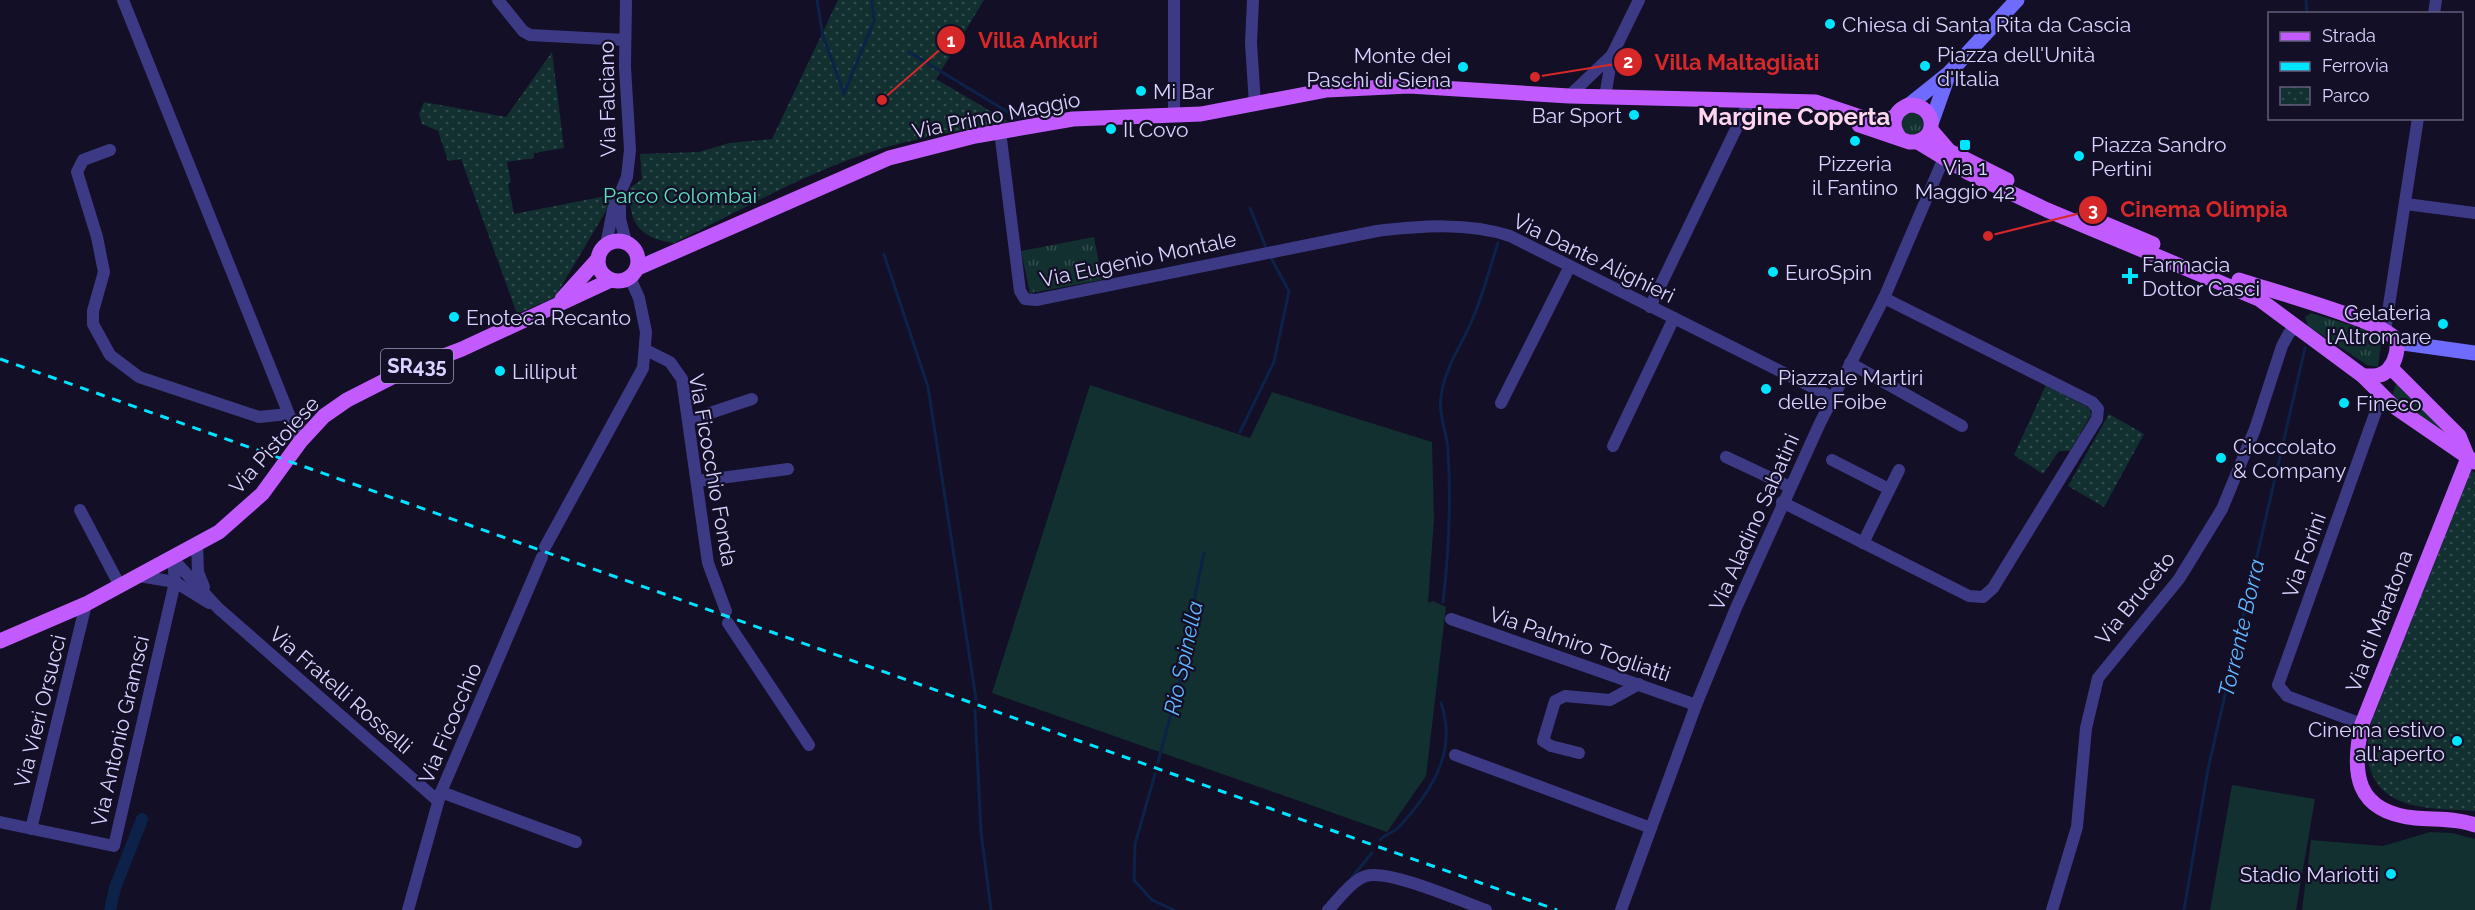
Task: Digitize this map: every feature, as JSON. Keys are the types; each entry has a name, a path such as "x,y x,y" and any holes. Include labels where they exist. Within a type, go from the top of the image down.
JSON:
{"main road":[{"name":"Via Primo Maggio","path":"816,189 896,156 1000,131 1072,119 1174,116 1217,112 1327,90 1359,87 1409,86 1569,96 1821,103 1870,120 1894,118"},
{"path":"1801,103 1814,111 1901,139 1918,142 1943,160 2047,210 2232,286 2272,307 2375,385 2381,397 2472,460"},
{"path":"1901,139 1894,128 1894,118 1899,110 1909,105 1924,108 1931,125 1949,151 2068,209 2212,271 2307,302 2391,336 2396,356 2391,367 2376,377 2363,376"},
{"path":"1918,142 1925,139 1931,125"},
{"name":"Via Pistoiese","path":"0,641 86,604 173,559 219,532 262,494 300,442 324,416 348,400 402,372 555,307 611,280 624,281 634,273 670,254 734,228 816,189"},
{"path":"606,245 616,240 670,254"},
{"name":"Via Pistoiese","path":"555,307 598,259 606,245"},
{"path":"631,245 639,257 634,273"},
{"path":"598,259 603,274 611,280"},
{"path":"2295,325 2301,306 2307,302"},
{"path":"2391,367 2459,436 2472,460"},
{"name":"Via di Maratona","path":"2472,460 2362,723 2356,748 2356,772 2359,783 2380,807 2401,816 2475,825"}],"street":[{"path":"123,0 300,442"},
{"path":"498,0 520,27 530,35 625,40"},
{"name":"Via Falciano","path":"626,0 625,40 630,150 620,197 620,219 631,245"},
{"path":"1174,0 1174,116"},
{"path":"1253,0 1251,43 1255,104"},
{"path":"1605,97 1612,55 1640,0"},
{"path":"1909,105 1949,73 2017,0"},
{"path":"1569,96 1612,55"},
{"path":"1931,125 1949,73"},
{"path":"1650,307 1750,100"},
{"path":"2418,120 2391,336 2475,353"},
{"name":"Via Eugenio Montale","path":"1000,131 1020,291 1025,299 1036,300 1286,248"},
{"path":"110,150 83,160 77,172 104,265 102,284 93,311 93,324 110,355 139,377 259,417 288,414"},
{"name":"Via Aladino Sabatini","path":"1621,910 1696,705 1782,502 1832,397 1884,298 1943,160"},
{"name":"Via Falciano","path":"606,245 614,210 620,197"},
{"path":"2406,204 2475,213"},
{"name":"Via Dante Alighieri","path":"1286,248 1377,231 1445,227 1502,233 1832,397"},
{"path":"1501,403 1570,266"},
{"name":"Via Ficocchio","path":"408,910 440,796 544,552 643,368 646,350 644,319 634,273"},
{"path":"1782,502 1969,596 1978,598 1987,595 2097,419 2099,412 2092,402 1884,298"},
{"path":"1612,446 1674,318"},
{"name":"Via Bruceto","path":"2052,910 2077,827 2086,728 2098,678 2179,579 2222,509 2255,429 2282,346 2295,325"},
{"name":"Via Ficocchio Fonda","path":"646,350 670,362 679,373 689,420 709,569 727,617 809,745"},
{"path":"1850,363 1962,426"},
{"name":"Via Forini","path":"2362,723 2281,692 2278,685 2381,397"},
{"path":"689,420 753,399"},
{"path":"1726,457 1790,487"},
{"path":"1832,460 1889,489"},
{"path":"698,482 788,469"},
{"path":"1863,543 1899,470"},
{"path":"80,510 120,586"},
{"name":"Via Fratelli Rosselli","path":"197,544 198,572 204,588 218,608"},
{"path":"173,559 175,582"},
{"name":"Via Fratelli Rosselli","path":"173,559 218,608 440,796"},
{"name":"Via Fratelli Rosselli","path":"139,576 175,582 218,608"},
{"name":"Via Antonio Gramsci","path":"0,822 114,846 175,582"},
{"name":"Via Vieri Orsucci","path":"31,829 86,604"},
{"name":"Via Palmiro Togliatti","path":"1451,619 1696,705"},
{"path":"1579,753 1551,746 1543,741 1555,701 1565,696 1614,699 1639,684"},
{"path":"1455,755 1651,828"},
{"path":"440,796 576,842"},
{"path":"1328,910 1359,880 1367,876 1388,876 1486,910"}],"green space":[{"name":"Parco Colombai","path":"838,0 984,0 936,79 1009,122 907,142 848,160 772,193 674,243 662,241 645,233 634,220 630,200 630,188 642,179 640,154 699,152 729,143 772,139"},
{"path":"552,52 564,148 534,153 534,158 507,162 511,182 508,184 514,214 616,194 555,297 517,314 461,159 448,161 438,131 422,124 419,114 424,102 506,117"},
{"path":"1912,113 1920,116 1923,124 1920,132 1912,135 1904,132 1901,124 1904,116"},
{"path":"1094,237 1102,280 1030,293 1021,251"},
{"path":"2311,313 2382,335 2378,367 2367,365 2308,326 2305,317"},
{"path":"2397,381 2453,440 2391,399"},
{"path":"1090,385 1250,438 1272,392 1432,442 1434,519 1428,603 1433,601 1446,607 1426,776 1387,832 992,693"},
{"path":"2046,385 2089,408 2091,415 2070,451 2059,451 2043,474 2014,455"},
{"path":"2109,414 2144,434 2104,507 2068,486"},
{"path":"2470,469 2475,473 2475,811 2424,807 2408,804 2393,797 2381,788 2372,774 2367,755 2371,723"},
{"path":"2232,785 2315,799 2296,910 2210,910"},
{"name":"Stadio Mariotti","path":"2430,832 2452,833 2475,839 2475,910 2302,910 2311,840 2383,846"}],"waterway":[{"path":"817,0 823,36 844,93"},
{"path":"844,94 874,21 872,0"},
{"name":"Torrente Borra","path":"2306,0 2307,12"},
{"path":"909,52 1016,117 1049,111"},
{"name":"Rio Spinella","path":"1250,208 1267,250"},
{"path":"1443,602 1448,545 1449,488 1448,450 1441,397 1449,369 1478,305 1498,243"},
{"path":"884,254 928,387 976,699"},
{"name":"Rio Spinella","path":"1240,432 1274,362 1289,291 1270,256"},
{"name":"Torrente Borra","path":"2184,910 2208,769 2305,348"},
{"name":"Rio Spinella","path":"1158,762 1180,680 1180,668 1204,553"},
{"path":"1380,840 1397,829 1411,814 1431,785 1438,770 1444,755 1446,738 1441,703"},
{"path":"975,710 981,832 991,910"},
{"name":"Rio Spinella","path":"1155,774 1135,844 1134,880 1152,900 1174,910"},
{"path":"110,910 115,888 142,819"},
{"path":"1352,877 1372,853"}],"railway":[{"path":"0,359 1557,910"}],"place":[{"name":"Chiesa di Santa Rita da Cascia","path":"1830,24"},
{"name":"Piazza dell'Unità d'Italia","path":"1925,66"},
{"name":"Monte dei Paschi di Siena","path":"1463,67"},
{"name":"Villa Maltagliati","path":"1535,77"},
{"name":"Mi Bar","path":"1141,91"},
{"name":"Villa Ankuri","path":"882,100"},
{"name":"Bar Sport","path":"1634,115"},
{"name":"Il Covo","path":"1111,129"},
{"name":"Pizzeria il Fantino","path":"1855,141"},
{"name":"Via 1 Maggio 42","path":"1965,145"},
{"name":"Piazza Sandro Pertini","path":"2079,156"},
{"name":"Cinema Olimpia","path":"1988,236"},
{"name":"EuroSpin","path":"1773,272"},
{"name":"Farmacia Dottor Casci","path":"2130,276"},
{"name":"Enoteca Recanto","path":"454,317"},
{"name":"Gelateria l'Altromare","path":"2443,324"},
{"name":"Lilliput","path":"500,371"},
{"name":"Piazzale Martiri delle Foibe","path":"1766,389"},
{"name":"Fineco","path":"2344,403"},
{"name":"Cioccolato & Company","path":"2221,458"},
{"name":"Cinema estivo all'aperto","path":"2457,741"},
{"name":"Stadio Mariotti","path":"2391,874"}],"district":[{"name":"Margine Coperta","path":"1794,116"}]}
